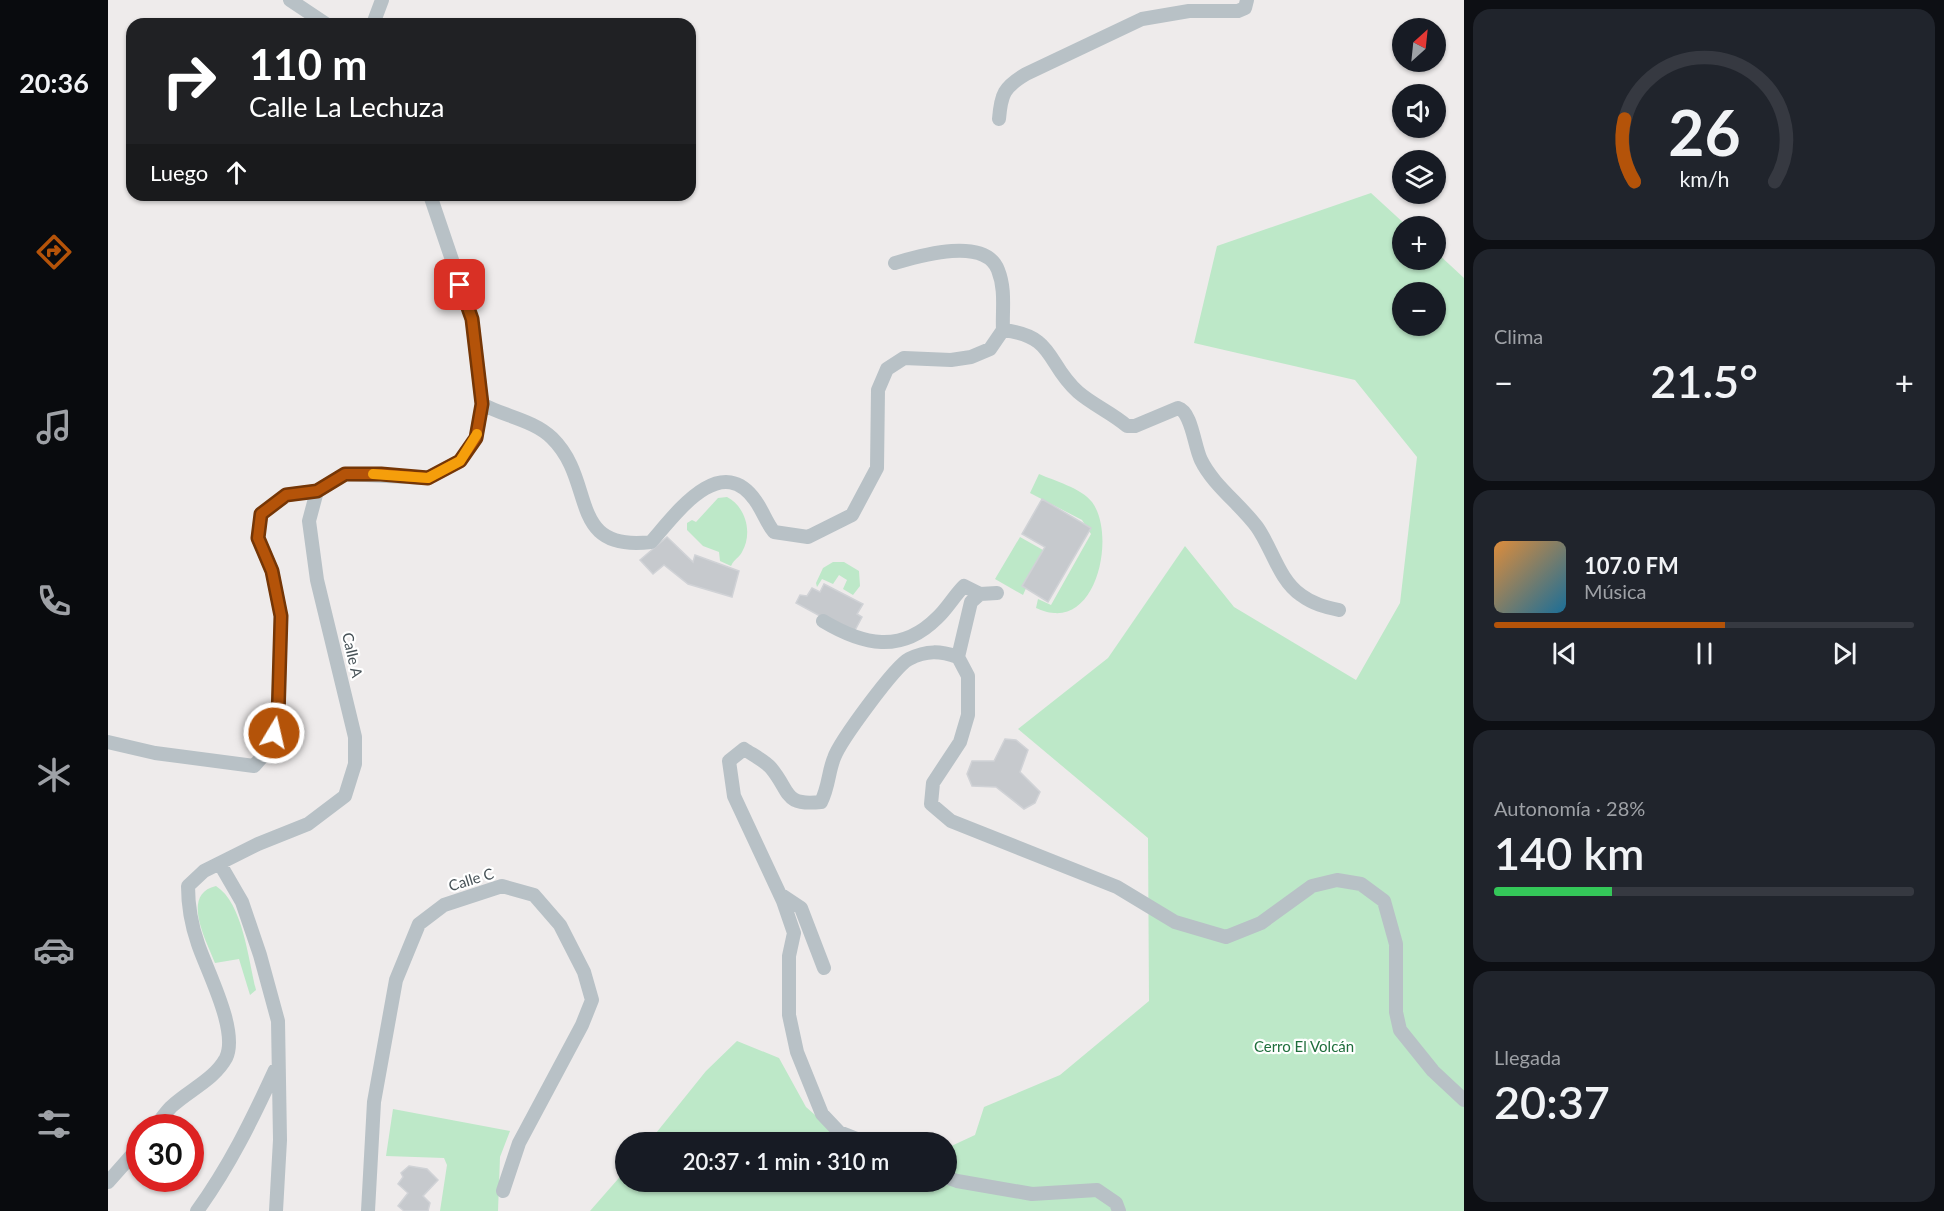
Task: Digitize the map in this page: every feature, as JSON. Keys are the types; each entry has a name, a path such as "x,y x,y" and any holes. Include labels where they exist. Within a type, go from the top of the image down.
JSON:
{"street":[{"path":"290,0 317,18"},
{"path":"375,18 382,0"},
{"path":"999,119 1002,94 1013,82 1026,74 1142,19 1189,11 1238,12 1245,8 1247,0"},
{"path":"108,742 155,753 254,766 270,748 278,718 281,616 272,571 258,538 261,514 286,495 317,491 345,474 428,478 460,461 476,438 482,404 472,319 432,201"},
{"path":"482,404 550,435 567,453 587,514 595,527 610,540 628,545 651,542 694,496 717,482 735,483 755,499 774,532 808,537 852,515 877,468 878,390 886,369 904,358 951,360 971,357 990,349 1003,330 1004,299 998,268 984,256 962,250 930,253 895,263"},
{"path":"1003,330 1025,333 1047,349 1078,392 1127,426 1136,426 1178,408 1184,410 1202,462 1257,527 1290,584 1300,595 1320,606 1339,610"},
{"name":"Calle A","path":"165,1114 171,1107 209,1079 226,1057 229,1040 221,1004 198,944 188,910 188,886 204,871 258,844 309,824 345,796 355,764 355,737 317,580 309,521 317,491"},
{"path":"823,621 867,641 887,644 907,638 928,627 964,586 980,594 997,594"},
{"path":"980,594 971,602 958,657 968,676 968,715 960,742 933,783 931,804 951,821 1117,888 1175,922 1226,938 1261,923 1312,886 1337,880 1361,884 1384,901 1396,944 1396,1012 1400,1030 1433,1071 1464,1100"},
{"path":"839,1132 822,1114 796,1052 789,1015 789,956 794,933 780,894 734,796 729,761 744,749 771,767 786,794 801,804 820,802 828,786 833,759 858,718 908,660 938,650 958,657"},
{"path":"220,864 242,902 260,954 278,1021 280,1140 276,1211"},
{"name":"Calle C","path":"368,1211 375,1102 396,980 419,924 444,905 502,885 534,895 560,924 584,972 592,1000 582,1025 519,1143 502,1191"},
{"path":"780,894 801,908 824,968"},
{"path":"197,1211 219,1181 248,1130 277,1065"},
{"path":"108,1182 126,1162"},
{"path":"957,1181 1032,1194 1097,1190 1116,1203 1119,1211"}],"green space":[{"name":"Cerro El Volcán","path":"1371,193 1396,216 1392,216 1392,270 1446,270 1446,261 1464,278 1464,1211 590,1211 615,1182 615,1192 957,1192 957,1143 975,1135 984,1107 1060,1075 1149,1001 1148,838 1018,729 1108,658 1185,546 1234,607 1356,680 1400,603 1417,457 1355,380 1194,343 1217,246"},
{"path":"1039,474 1067,485 1087,497 1099,516 1102,552 1098,571 1092,588 1082,602 1069,611 1052,613 1036,608 1038,599 1051,605 1091,534 1082,520 1030,493"},
{"path":"727,497 739,507 747,529 745,545 731,566 720,561 719,552 703,546 687,530 687,523 692,520 696,522 718,498"},
{"path":"1020,537 1043,550 1023,595 995,579"},
{"path":"833,562 844,562 859,571 860,586 853,595 843,589 847,580 839,575 833,584 822,579 817,587 816,583 823,568"},
{"path":"216,886 233,905 243,933 256,990 250,995 239,959 215,963 202,932 198,908 200,898 205,891"},
{"path":"737,1041 779,1058 806,1107 834,1132 657,1132 706,1071"},
{"path":"393,1109 510,1131 500,1157 498,1211 440,1211 447,1165 444,1158 386,1156"}],"building":[{"path":"1042,499 1091,528 1048,602 1022,586 1045,547 1022,534"},
{"path":"667,537 693,562 695,555 739,571 732,597 688,584 664,565 653,574 640,560"},
{"path":"824,584 863,604 857,614 862,617 853,634 796,603 800,595 807,596 812,588 820,592"},
{"path":"1005,739 1016,740 1028,750 1020,772 1040,792 1035,803 1024,809 996,787 972,786 967,774 972,761 994,761"},
{"path":"409,1166 427,1169 438,1180 423,1196 430,1203 428,1211 404,1211 398,1206 408,1193 398,1184 403,1177 401,1173"}],"slow traffic":[{"path":"373,474 428,478 460,461 477,434"}],"route":[{"path":"274,733 278,718 281,616 272,571 258,538 261,514 286,495 317,491 345,474 428,478 460,461 476,438 482,404 472,319 460,285"}]}
